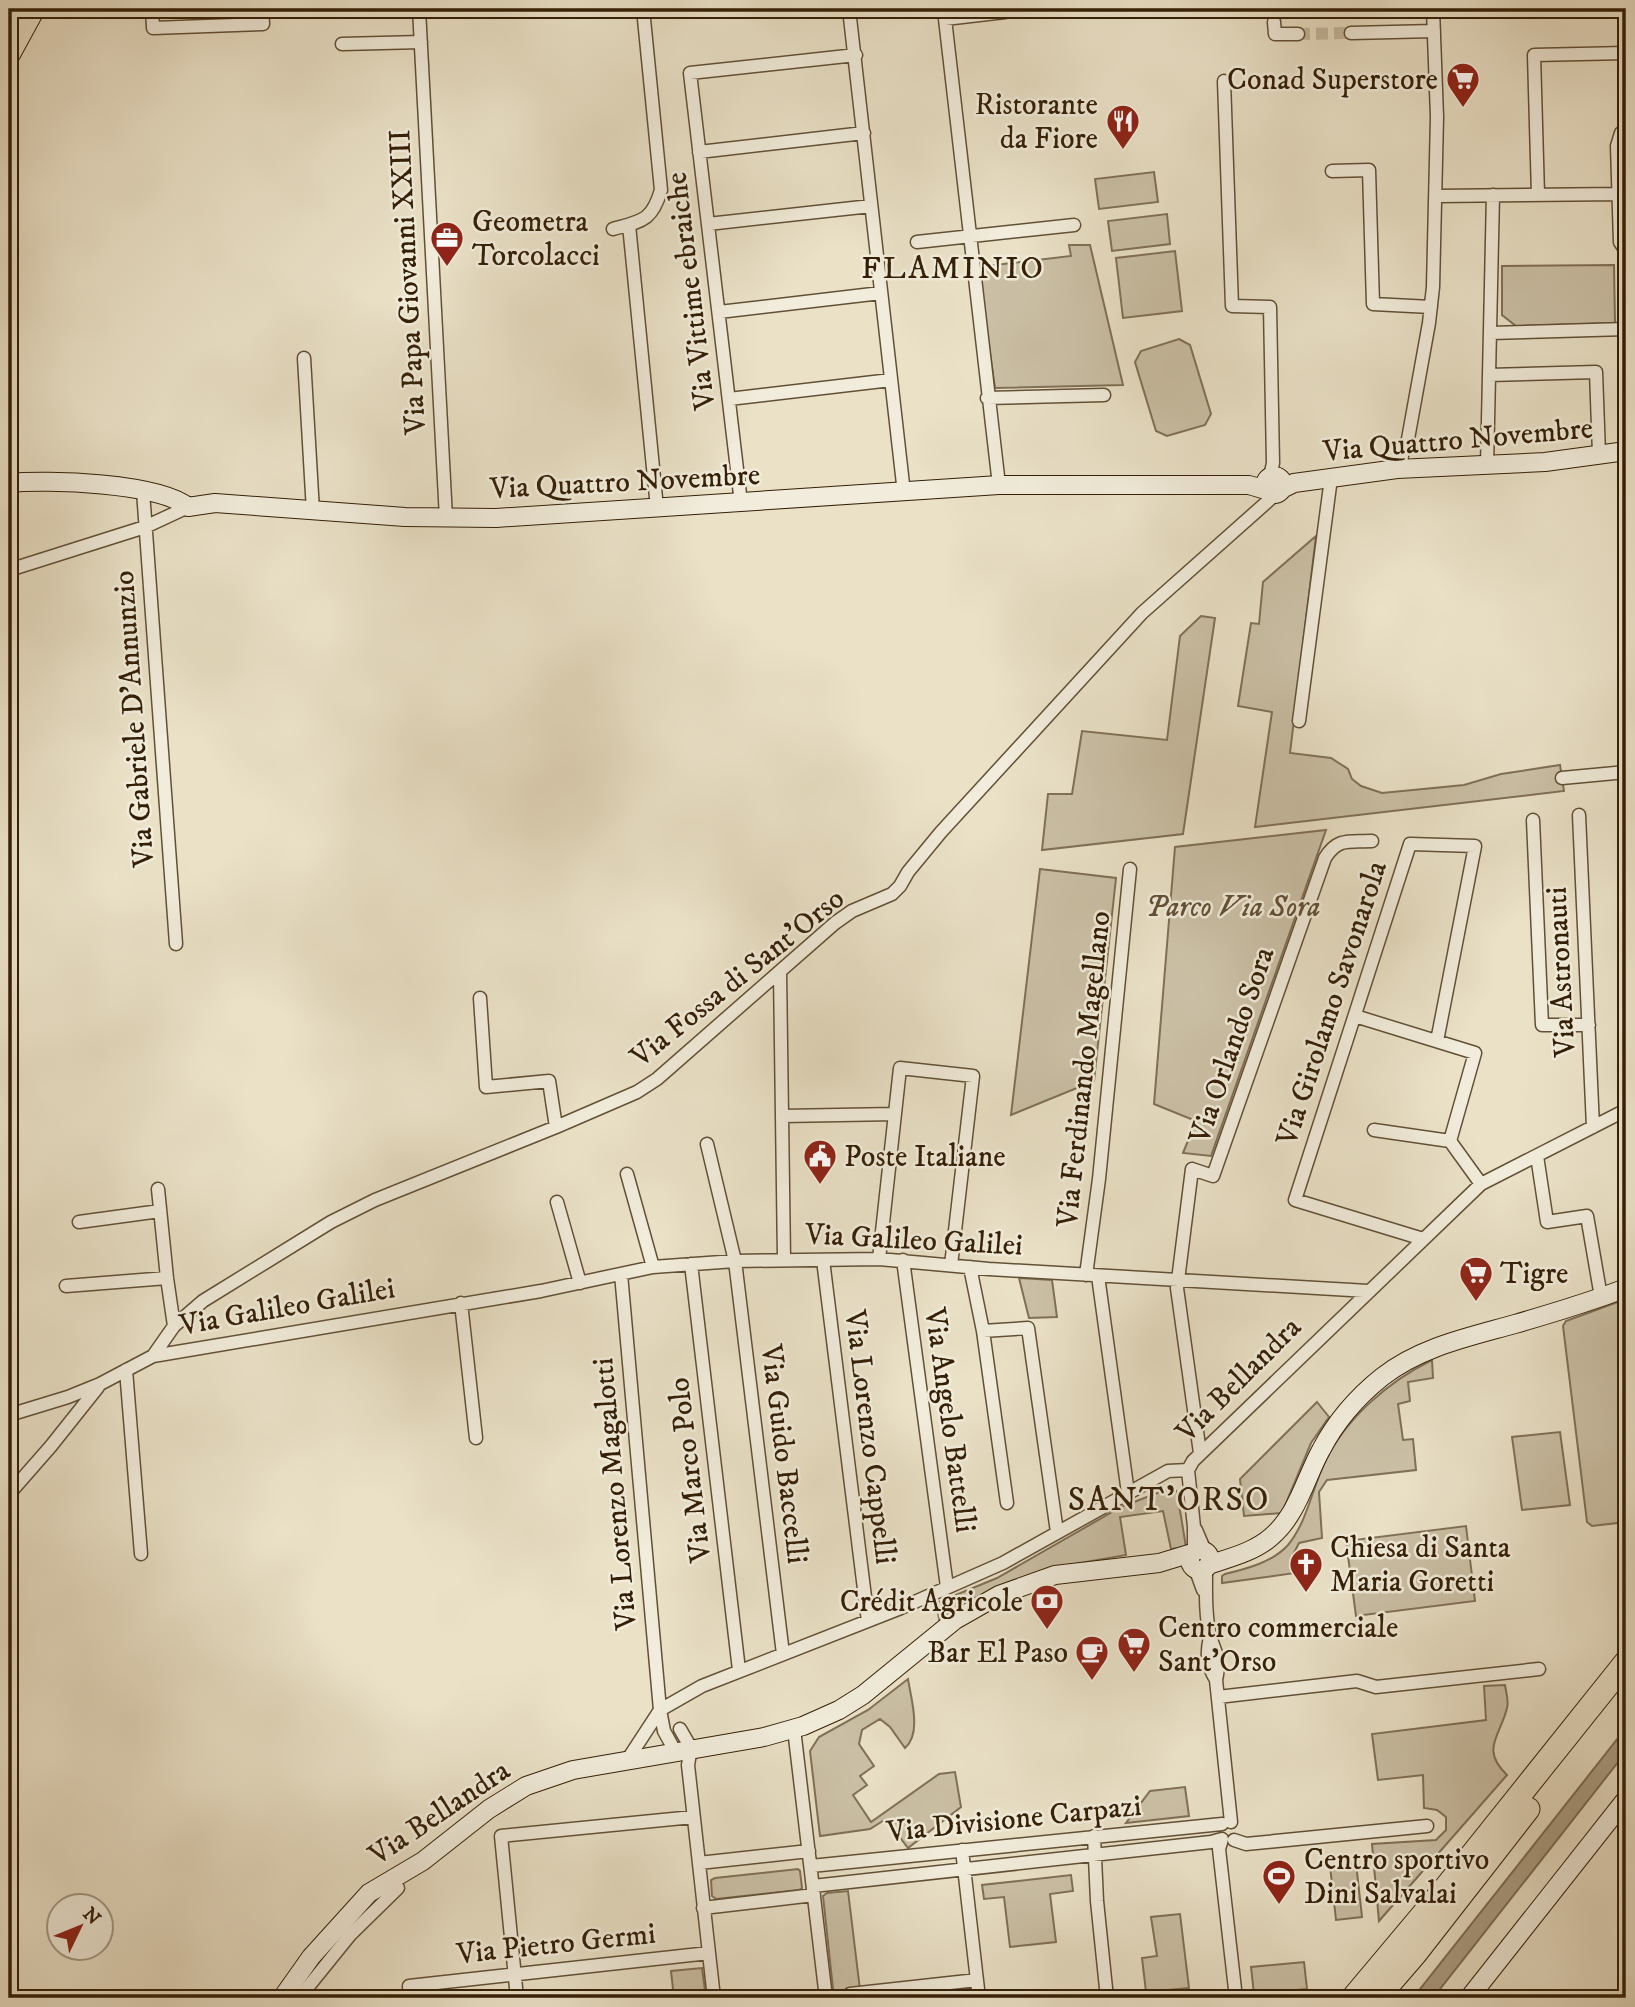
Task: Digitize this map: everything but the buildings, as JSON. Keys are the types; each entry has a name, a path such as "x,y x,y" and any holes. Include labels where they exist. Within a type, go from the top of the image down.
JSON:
{"highway":[{"path":"9,53 33,9"},
{"path":"1353,1998 1624,1673"},
{"path":"1377,1998 1410,1961 1624,1673"}],"main road":[{"name":"Via Quattro Novembre","path":"9,483 49,481 143,491 171,497 188,507 215,503 313,511 496,518 999,485 1273,482 1331,478 1403,468 1545,462 1626,451"},
{"path":"1200,1560 1241,1553 1280,1529 1296,1505 1334,1427 1349,1407 1399,1365 1437,1347 1626,1287"},
{"name":"Via Bellandra","path":"282,1998 298,1973 326,1951 369,1893 429,1857 505,1797 532,1784 564,1772 755,1738 794,1729 821,1719 848,1705 955,1620 999,1595 1030,1582 1070,1572 1200,1560"},
{"path":"1469,1998 1626,1799"}],"street":[{"path":"152,9 153,28 263,24 262,9"},
{"name":"Via Papa Giovanni XXIII","path":"419,9 446,518"},
{"path":"613,229 642,221 656,208 661,190 643,9"},
{"path":"849,9 904,493"},
{"path":"1403,468 1431,307 1437,196 1433,9"},
{"path":"999,485 945,19 1005,12"},
{"path":"1274,22 1275,34 1298,34"},
{"path":"1351,33 1434,31"},
{"path":"342,44 421,42"},
{"path":"1538,195 1534,55 1626,53"},
{"name":"Via Vittime ebraiche","path":"741,503 690,73 856,55"},
{"path":"1224,81 1233,306 1270,307 1273,482"},
{"path":"1626,130 1621,133 1617,146 1620,242 1626,251"},
{"path":"699,152 864,133"},
{"path":"1332,171 1369,170 1373,304 1431,307"},
{"path":"1437,196 1619,194"},
{"path":"1487,466 1493,195"},
{"path":"708,225 871,206"},
{"path":"629,225 657,508"},
{"path":"917,242 1074,225"},
{"path":"719,312 881,293"},
{"path":"1490,333 1626,329"},
{"path":"304,358 313,511"},
{"path":"1489,375 1596,372 1599,454"},
{"path":"729,399 891,380"},
{"path":"987,398 1104,395"},
{"path":"1299,721 1331,478"},
{"name":"Via Fossa di Sant'Orso","path":"153,1356 174,1326 203,1301 331,1222 375,1200 637,1092 657,1079 852,911 892,894 956,816 1142,613 1259,508 1273,482"},
{"name":"Via Gabriele D'Annunzio","path":"143,491 176,944"},
{"path":"9,570 145,527 188,507"},
{"path":"1562,778 1626,772"},
{"name":"Via Astronauti","path":"1580,815 1593,1127"},
{"path":"1533,820 1542,1025 1589,1025"},
{"name":"Via Orlando Sora","path":"1178,1280 1192,1169 1213,1176 1325,858 1332,846 1343,842 1372,841"},
{"name":"Via Girolamo Savonarola","path":"1423,1239 1295,1200 1410,844 1475,846 1437,1041"},
{"name":"Via Ferdinando Magellano","path":"1128,1493 1092,1275 1130,869"},
{"path":"780,972 784,1259"},
{"path":"480,998 486,1087 549,1081 556,1127"},
{"path":"1355,1016 1475,1053 1450,1141"},
{"path":"879,1258 900,1068 973,1076 951,1265"},
{"name":"Via Bellandra","path":"660,1710 702,1686 739,1670 868,1621 1003,1563 1168,1471 1188,1470 1200,1453 1481,1184 1626,1110"},
{"path":"783,1116 895,1114"},
{"path":"1374,1130 1450,1141 1481,1184"},
{"name":"Via Guido Baccelli","path":"707,1144 735,1261 783,1654"},
{"path":"1537,1156 1547,1223 1587,1216 1601,1297"},
{"path":"626,1174 653,1267"},
{"path":"158,1189 174,1326"},
{"path":"557,1202 580,1283"},
{"path":"79,1222 160,1212"},
{"name":"Via Galileo Galilei","path":"9,1415 100,1384 153,1356 580,1283 653,1267 784,1259 879,1258 970,1267 1368,1291"},
{"name":"Via Lorenzo Cappelli","path":"823,1259 868,1621"},
{"name":"Via Angelo Battelli","path":"904,1260 947,1587"},
{"name":"Via Marco Polo","path":"691,1264 739,1670"},
{"path":"970,1267 983,1331 1007,1503"},
{"name":"Via Lorenzo Magalotti","path":"621,1274 660,1710 664,1731 683,1749"},
{"path":"66,1286 167,1278"},
{"path":"1178,1280 1200,1453"},
{"path":"461,1303 476,1438"},
{"path":"983,1331 1028,1328 1057,1532"},
{"path":"126,1370 141,1554"},
{"path":"9,1493 51,1446 100,1384"},
{"path":"1188,1470 1206,1597 1210,1637 1207,1651 1209,1668 1216,1680 1218,1697 1226,1823 1219,1833 1230,1840"},
{"path":"1218,1697 1357,1681 1376,1687 1539,1669"},
{"path":"628,1759 660,1710 672,1716 680,1729 688,1765 714,1998"},
{"path":"794,1729 826,1998"},
{"path":"517,1998 501,1836 693,1817"},
{"path":"1226,1823 1238,1828 1238,1835 1230,1840 1221,1861 1236,1998"},
{"name":"Via Divisione Carpazi","path":"811,1866 1226,1823"},
{"name":"Via Divisione Carpazi","path":"703,1908 964,1869 1230,1840 1249,1843 1427,1826"},
{"path":"1094,1836 1097,1901 1107,1998"},
{"path":"962,1850 979,1998"},
{"path":"699,1863 809,1851"},
{"name":"Via Bellandra","path":"299,1998 326,1951 398,1888"},
{"name":"Via Pietro Germi","path":"409,1992 515,1974 709,1953"},
{"path":"850,1994 977,1980"}],"green space":[{"path":"1154,172 1158,202 1099,209 1095,179"},
{"path":"1167,214 1170,244 1112,251 1108,221"},
{"path":"1069,245 1090,245 1123,385 995,388 978,267 1071,256"},
{"path":"1175,251 1182,311 1123,318 1116,258"},
{"path":"1614,265 1615,323 1516,326 1502,315 1502,266"},
{"path":"1179,339 1190,345 1211,414 1205,425 1167,436 1156,431 1135,362 1141,351"},
{"path":"1316,536 1290,753 1331,758 1348,769 1352,779 1361,786 1382,793 1464,785 1501,774 1560,765 1564,791 1255,827 1272,712 1238,706 1251,623 1259,624 1263,582"},
{"path":"1201,616 1215,618 1183,834 1042,850 1048,794 1072,794 1082,731 1167,740 1180,636"},
{"name":"Parco Via Sora","path":"1326,830 1211,1156 1183,1153 1196,1121 1154,1104 1175,847"},
{"path":"1040,869 1116,878 1094,1081 1011,1115"},
{"path":"1019,1278 1052,1280 1057,1317 1029,1318"},
{"path":"1626,1299 1626,1522 1592,1526 1587,1522 1563,1326 1566,1321"},
{"path":"1432,1360 1433,1378 1408,1382 1410,1401 1398,1404 1403,1440 1413,1439 1416,1470 1327,1480 1319,1492 1322,1538 1299,1543 1293,1555 1295,1573 1222,1583 1222,1576 1225,1574 1267,1560 1288,1545 1305,1516 1320,1472 1345,1430 1370,1402 1400,1379"},
{"path":"1317,1402 1329,1417 1311,1443 1282,1513 1244,1516 1240,1479"},
{"path":"1560,1432 1570,1505 1522,1510 1512,1437"},
{"path":"1173,1487 1177,1492 1186,1547 1171,1549 1163,1511 1120,1517 1126,1555 1052,1568 940,1623 936,1603 997,1578 1121,1507"},
{"path":"1466,1526 1475,1601 1356,1616 1346,1541"},
{"path":"908,1679 914,1715 910,1742 905,1748 890,1727 880,1719 862,1730 859,1744 874,1766 860,1776 867,1785 853,1795 871,1822 939,1774 955,1772 961,1807 908,1848 886,1819 870,1829 820,1836 810,1751 819,1737 868,1710"},
{"path":"1505,1685 1508,1705 1493,1750 1499,1766 1507,1775 1379,1921 1372,1844 1436,1840 1446,1830 1446,1817 1437,1810 1424,1808 1423,1775 1378,1780 1372,1734 1486,1720 1484,1686"},
{"path":"1185,1787 1189,1816 1126,1823 1150,1791"},
{"path":"1356,1863 1362,1917 1336,1920 1330,1866"},
{"path":"798,1869 802,1888 799,1890 716,1899 712,1896 711,1880 715,1878"},
{"path":"1071,1875 1073,1891 1050,1894 1056,1942 1010,1947 1004,1897 984,1899 982,1885"},
{"path":"848,1891 861,1998 834,1998 823,1896 827,1893"},
{"path":"1180,1914 1189,1988 1146,1992 1142,1958 1157,1956 1151,1917"},
{"path":"1304,1962 1307,1989 1254,1994 1251,1967"},
{"path":"702,1968 706,1998 674,1998 671,1971"}],"shaded area":[{"path":"1626,1728 1626,1752 1433,1998 1413,1998"}],"tunnel":[{"path":"1274,9 1274,22"},
{"path":"1298,34 1351,33"}],"place":[{"name":"Conad Superstore","path":"1463,109"},
{"name":"Ristorante da Fiore","path":"1123,151"},
{"name":"Geometra Torcolacci","path":"447,268"},
{"name":"Poste Italiane","path":"820,1186"},
{"name":"Tigre","path":"1476,1303"},
{"name":"Chiesa di Santa Maria Goretti","path":"1306,1594"},
{"name":"Crédit Agricole","path":"1047,1631"},
{"name":"Centro commerciale Sant'Orso","path":"1134,1674"},
{"name":"Bar El Paso","path":"1092,1682"},
{"name":"Centro sportivo Dini Salvalai","path":"1279,1906"}],"district":[{"name":"FLAMINIO","path":"953,267"},
{"name":"SANT'ORSO","path":"1169,1498"}]}
